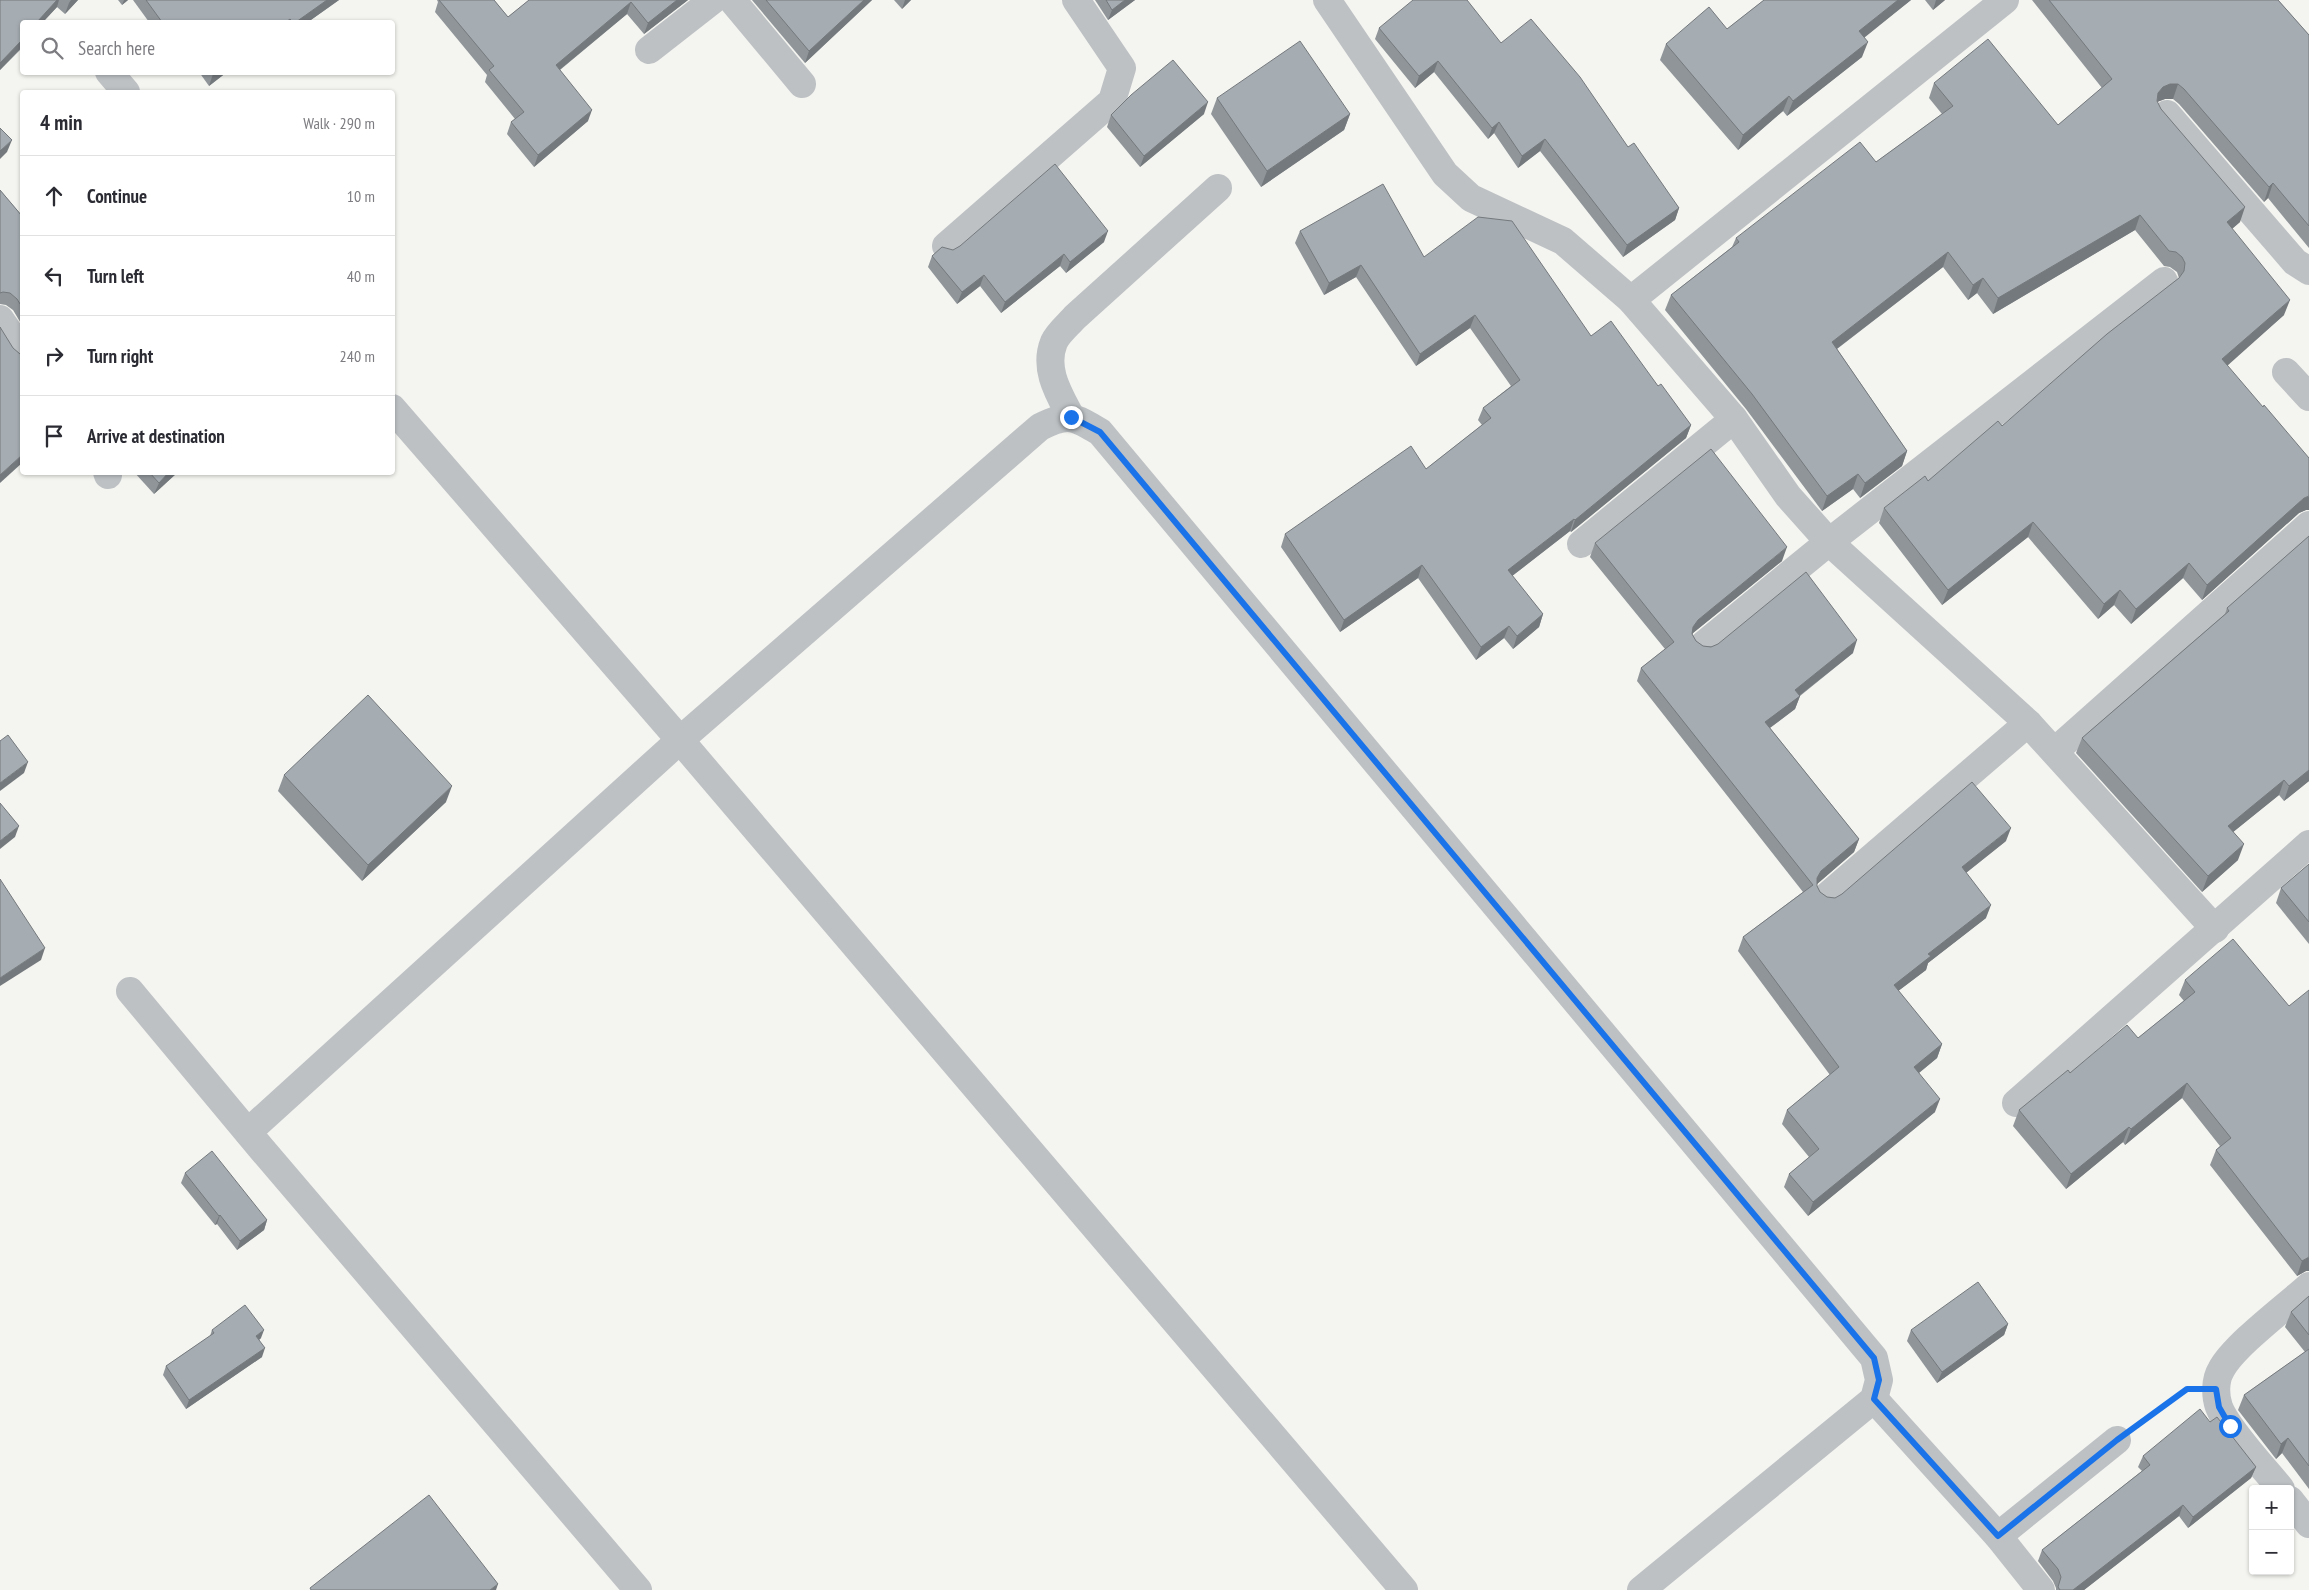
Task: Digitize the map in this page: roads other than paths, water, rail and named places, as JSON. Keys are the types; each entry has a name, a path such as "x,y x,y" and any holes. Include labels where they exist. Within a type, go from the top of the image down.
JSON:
{"street":[{"path":"946,246 1112,101 1122,68 1076,0"},
{"path":"1327,0 1445,174 1472,198 1563,241 1630,300 1734,419 1788,496 1829,542 2028,723 2215,929"},
{"path":"1630,300 2005,0"},
{"path":"649,50 729,1 802,84"},
{"path":"112,75 124,90"},
{"path":"2167,114 2295,262 2309,271"},
{"path":"1218,188 1074,318 1054,341 1050,361 1054,385 1071,417 1100,432 1874,1358 1879,1380 1874,1399 1641,1590"},
{"path":"1703,645 1829,542 2164,281"},
{"path":"0,319 20,348"},
{"path":"2286,372 2309,397"},
{"path":"395,411 680,740 1404,1590"},
{"path":"248,1132 680,740 1040,427 1056,420 1071,417"},
{"path":"1581,544 1734,419"},
{"path":"2055,751 2309,525"},
{"path":"1826,896 2028,723"},
{"path":"2016,1104 2309,844"},
{"path":"130,991 638,1590"},
{"path":"2278,1485 2230,1426 2219,1407 2216,1389 2220,1370 2232,1353 2309,1286"},
{"path":"1874,1399 1998,1536 2041,1590"},
{"path":"1998,1536 2117,1440"},
{"path":"2294,1505 2309,1524"}]}
